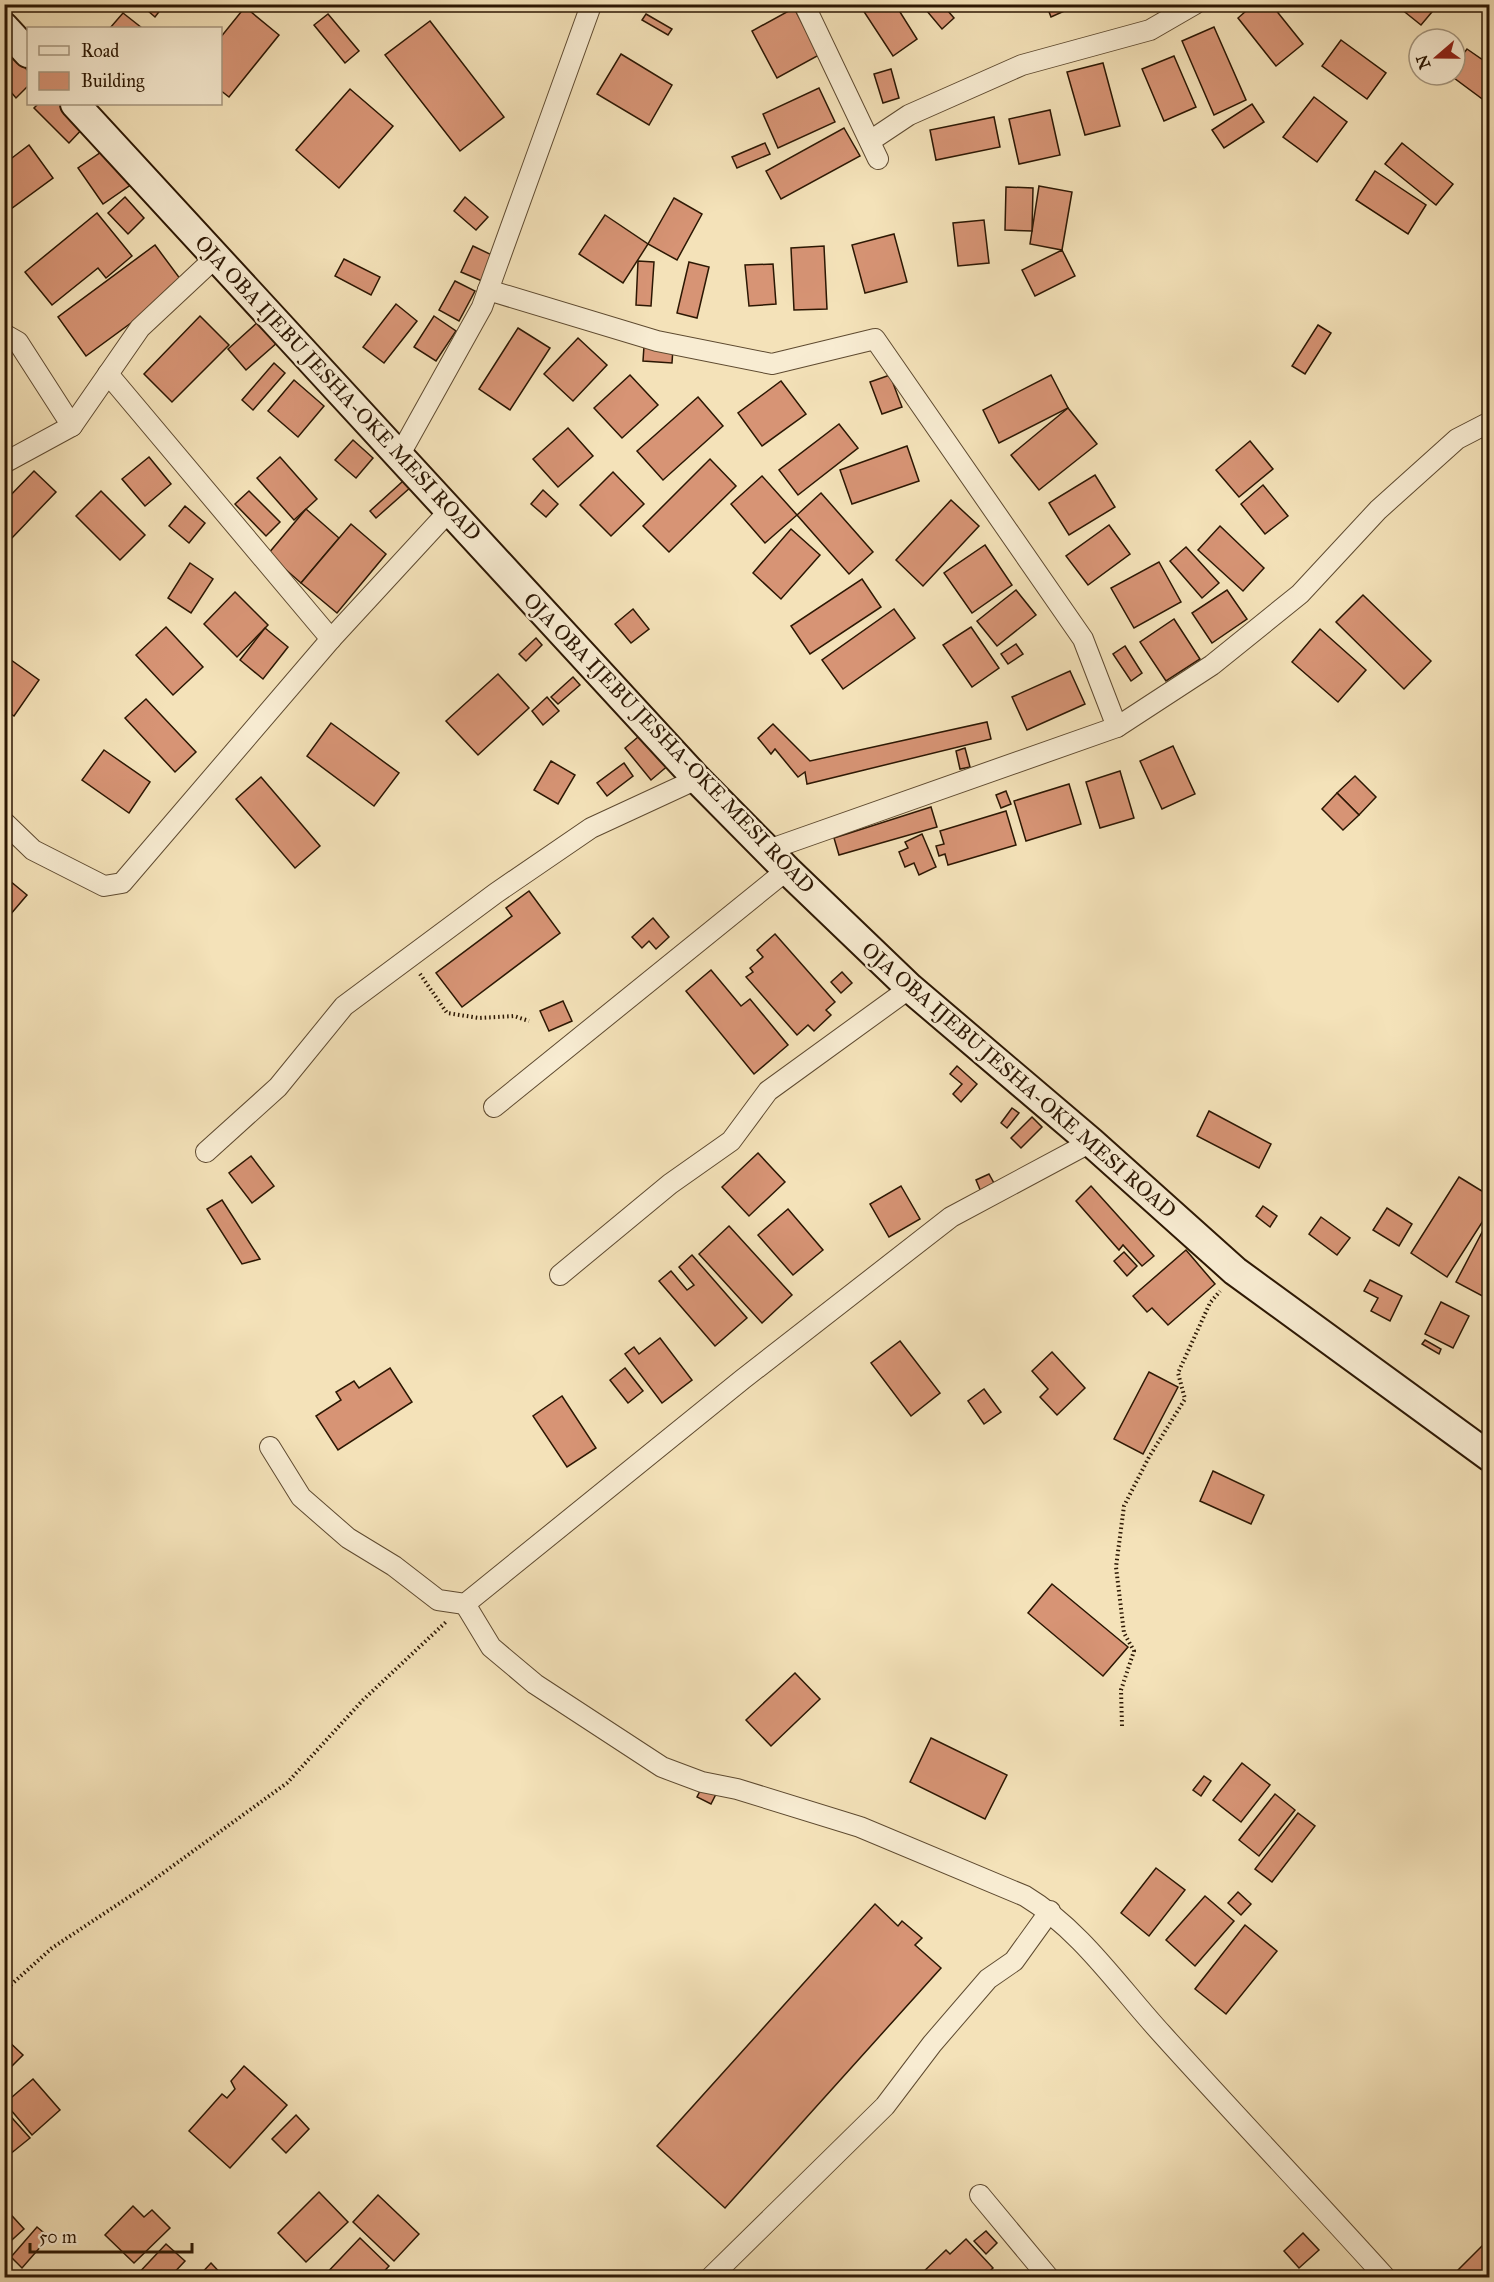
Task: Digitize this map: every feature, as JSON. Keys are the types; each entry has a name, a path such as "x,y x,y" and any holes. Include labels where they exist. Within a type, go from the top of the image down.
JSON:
{"main road":[{"path":"4,27 27,52"},
{"name":"OJA OBA IJEBU JESHA-OKE MESI ROAD","path":"76,105 697,779 787,870 910,988 1091,1142 1235,1271 1490,1457"}],"street":[{"path":"804,4 874,150 909,115 1022,65 1150,30 1194,4"},
{"path":"399,456 482,307 590,6"},
{"path":"4,463 72,426 140,328 216,257"},
{"path":"488,290 657,341 772,364 875,339 1083,639 1116,727"},
{"path":"4,334 18,342 72,426"},
{"path":"108,374 331,639"},
{"path":"768,850 1116,727 1212,665 1300,594 1378,510 1457,439 1490,422"},
{"path":"4,822 33,849 104,886 122,883 331,639 450,510"},
{"path":"206,1152 278,1087 344,1006 496,893 591,828 697,779"},
{"path":"494,1107 787,870"},
{"path":"560,1275 670,1184 732,1141 768,1091 910,988"},
{"path":"270,1447 302,1497 348,1538 394,1566 438,1600 465,1604 743,1379 951,1217 1091,1142"},
{"path":"465,1604 491,1647 535,1684 662,1767 702,1782 737,1790 860,1827 1025,1896 1050,1911 1069,1928 1161,2033 1386,2277"},
{"path":"710,2277 885,2106 932,2044 988,1979 1014,1961 1050,1911"},
{"path":"980,2195 1049,2277"}],"path":[{"path":"410,958 447,1013 479,1018 514,1016 529,1021"},
{"path":"1122,1726 1121,1690 1134,1651 1124,1633 1116,1567 1125,1506 1149,1457 1185,1399 1178,1373 1210,1303 1235,1271"},
{"path":"4,1991 52,1948 141,1889 287,1783 363,1700 465,1604"}],"building":[{"path":"140,4 165,4 155,17"},
{"path":"859,4 895,4 917,39 893,56"},
{"path":"921,4 942,4 954,18 942,29"},
{"path":"1046,4 1080,4 1051,17"},
{"path":"1254,4 1271,4 1303,44 1276,66 1238,18"},
{"path":"1405,4 1435,4 1437,6 1421,25 1401,9"},
{"path":"245,7 279,35 229,97 222,92 222,36"},
{"path":"794,8 819,55 777,78 752,31"},
{"path":"123,13 141,27 111,27"},
{"path":"328,14 359,51 345,63 314,25"},
{"path":"646,14 672,29 668,35 642,20"},
{"path":"430,21 504,117 460,151 385,55"},
{"path":"1214,27 1246,100 1214,115 1182,41"},
{"path":"1341,40 1386,73 1367,99 1322,66"},
{"path":"4,43 27,70 27,87 16,98 4,84"},
{"path":"1467,49 1490,65 1490,95 1485,101 1466,87"},
{"path":"621,54 672,85 649,125 597,94"},
{"path":"1174,56 1196,107 1164,121 1142,69"},
{"path":"1103,63 1120,126 1085,135 1067,72"},
{"path":"891,69 899,98 883,103 874,74"},
{"path":"819,88 835,122 778,148 763,114"},
{"path":"350,89 393,126 339,188 296,150"},
{"path":"1314,97 1347,122 1317,162 1283,137"},
{"path":"1252,104 1264,122 1224,148 1212,130"},
{"path":"37,105 65,105 86,125 69,143 34,108"},
{"path":"1050,110 1060,155 1019,164 1009,119"},
{"path":"994,117 1000,147 936,160 930,130"},
{"path":"844,128 860,156 781,199 766,171"},
{"path":"765,143 770,154 737,168 732,157"},
{"path":"1402,143 1453,184 1436,205 1385,164"},
{"path":"29,145 53,178 4,214 4,164"},
{"path":"107,148 132,184 103,204 78,168"},
{"path":"1375,171 1426,205 1408,234 1356,200"},
{"path":"1039,186 1072,192 1062,250 1030,244"},
{"path":"1006,187 1033,188 1032,231 1005,230"},
{"path":"125,197 144,218 128,234 108,213"},
{"path":"465,197 488,217 476,230 454,211"},
{"path":"674,198 702,214 677,260 648,244"},
{"path":"97,213 132,256 106,278 98,268 52,305 25,272"},
{"path":"605,215 648,244 623,283 579,254"},
{"path":"984,220 989,263 958,266 953,223"},
{"path":"894,234 907,282 865,293 852,245"},
{"path":"155,245 184,284 86,356 58,317"},
{"path":"473,246 494,256 482,281 461,272"},
{"path":"824,246 827,309 794,310 791,248"},
{"path":"1062,250 1075,276 1035,296 1022,270"},
{"path":"344,259 380,277 371,295 335,276"},
{"path":"638,261 654,262 651,306 636,305"},
{"path":"689,262 709,267 697,318 677,313"},
{"path":"773,264 776,304 749,306 745,265"},
{"path":"455,281 475,291 459,321 439,310"},
{"path":"396,304 417,321 384,363 363,347"},
{"path":"200,316 229,345 172,402 144,374"},
{"path":"434,316 456,331 436,361 414,347"},
{"path":"259,321 278,342 246,370 228,349"},
{"path":"1318,325 1331,333 1305,374 1292,366"},
{"path":"518,328 550,348 510,410 479,389"},
{"path":"578,338 607,365 573,401 544,374"},
{"path":"644,346 673,348 672,363 643,361"},
{"path":"274,363 285,373 253,410 242,400"},
{"path":"630,375 658,405 622,438 594,408"},
{"path":"890,375 902,407 882,414 870,382"},
{"path":"1051,375 1068,408 999,443 983,410"},
{"path":"294,380 324,406 298,437 268,411"},
{"path":"781,381 806,414 762,446 738,413"},
{"path":"698,397 723,426 663,480 637,451"},
{"path":"1068,408 1097,444 1039,490 1011,455"},
{"path":"839,424 858,448 798,495 779,470"},
{"path":"568,428 593,456 558,487 533,459"},
{"path":"353,440 373,458 356,478 335,460"},
{"path":"1250,441 1273,469 1239,497 1216,470"},
{"path":"907,446 919,481 852,504 840,470"},
{"path":"149,457 171,484 145,506 122,479"},
{"path":"280,457 317,499 294,520 257,478"},
{"path":"710,459 736,486 669,552 643,526"},
{"path":"34,471 56,492 10,540 4,535 4,502"},
{"path":"413,472 420,479 376,518 370,511"},
{"path":"613,472 644,504 611,536 580,505"},
{"path":"1095,475 1115,507 1069,535 1049,503"},
{"path":"762,476 797,515 765,543 731,504"},
{"path":"1263,485 1288,516 1265,534 1241,504"},
{"path":"543,490 558,504 546,517 531,504"},
{"path":"101,491 145,535 120,560 76,516"},
{"path":"249,491 280,522 266,536 235,504"},
{"path":"821,493 873,552 849,574 797,515"},
{"path":"951,500 979,526 923,586 896,560"},
{"path":"185,506 205,523 189,543 169,526"},
{"path":"306,509 339,538 301,583 268,554"},
{"path":"351,524 386,554 337,613 301,583"},
{"path":"1109,525 1130,554 1088,585 1066,556"},
{"path":"1220,526 1264,568 1243,591 1198,550"},
{"path":"791,529 820,555 781,599 753,573"},
{"path":"985,545 1012,585 972,613 944,573"},
{"path":"1186,547 1219,583 1202,598 1170,561"},
{"path":"1159,562 1181,602 1134,628 1111,588"},
{"path":"190,563 213,579 191,613 168,598"},
{"path":"862,579 881,607 810,654 791,626"},
{"path":"1016,590 1036,615 997,646 977,621"},
{"path":"1227,590 1247,619 1212,643 1192,613"},
{"path":"235,592 268,625 237,657 204,624"},
{"path":"1363,595 1431,661 1404,689 1336,622"},
{"path":"633,609 649,629 631,643 615,624"},
{"path":"894,609 915,638 843,689 822,660"},
{"path":"1174,619 1200,659 1166,681 1140,642"},
{"path":"166,627 203,667 173,695 136,655"},
{"path":"971,627 999,668 972,687 943,645"},
{"path":"265,628 288,647 263,679 240,660"},
{"path":"1320,629 1366,670 1338,702 1292,662"},
{"path":"536,638 542,645 526,661 519,654"},
{"path":"1016,644 1023,654 1008,664 1001,654"},
{"path":"1125,646 1142,673 1131,681 1113,654"},
{"path":"4,655 39,680 14,716 4,709"},
{"path":"1070,671 1085,704 1027,730 1012,697"},
{"path":"498,674 529,708 478,755 446,721"},
{"path":"573,677 580,685 558,704 551,697"},
{"path":"547,697 559,711 543,725 532,711"},
{"path":"146,699 196,752 175,772 125,718"},
{"path":"987,722 991,739 807,784 805,772 798,777 775,749 771,754 758,738 773,724 810,761"},
{"path":"331,723 399,773 374,806 307,756"},
{"path":"644,732 670,764 651,780 625,748"},
{"path":"1173,746 1195,794 1162,809 1140,761"},
{"path":"965,748 970,767 960,769 956,751"},
{"path":"104,750 150,782 129,813 82,780"},
{"path":"551,761 575,775 558,804 534,790"},
{"path":"624,763 633,776 607,796 597,783"},
{"path":"1120,771 1134,818 1100,828 1086,782"},
{"path":"1355,776 1376,797 1359,815 1337,793"},
{"path":"261,777 320,846 295,868 236,799"},
{"path":"1069,784 1081,824 1026,841 1014,801"},
{"path":"1006,791 1011,804 1001,808 996,795"},
{"path":"1337,793 1359,815 1343,830 1322,809"},
{"path":"931,807 937,827 839,855 834,838"},
{"path":"1006,811 1016,845 948,865 945,854 939,856 936,846 944,844 940,831"},
{"path":"922,834 936,867 919,875 914,863 905,867 899,852 908,848 905,842"},
{"path":"4,876 27,895 4,922"},
{"path":"529,891 560,933 462,1007 436,973 512,916 506,908"},
{"path":"653,918 669,937 656,949 649,941 642,948 632,937"},
{"path":"775,934 835,1002 826,1010 831,1015 814,1031 808,1025 797,1035 746,977 753,972 750,968 763,957 757,950"},
{"path":"711,970 741,1006 750,999 788,1045 754,1074 686,991"},
{"path":"842,972 852,983 841,993 831,982"},
{"path":"563,1001 572,1021 549,1031 540,1011"},
{"path":"957,1066 977,1084 961,1102 953,1094 962,1084 950,1074"},
{"path":"1012,1108 1019,1113 1007,1128 1001,1123"},
{"path":"1209,1111 1271,1144 1259,1168 1197,1136"},
{"path":"1032,1117 1042,1127 1021,1148 1011,1138"},
{"path":"758,1153 785,1182 749,1216 722,1187"},
{"path":"251,1156 274,1186 252,1203 229,1173"},
{"path":"989,1174 995,1185 981,1192 976,1180"},
{"path":"1459,1177 1490,1196 1490,1210 1447,1277 1411,1253"},
{"path":"901,1186 920,1219 889,1237 870,1204"},
{"path":"1091,1186 1154,1256 1142,1266 1123,1245 1119,1250 1076,1201"},
{"path":"222,1200 260,1259 242,1264 207,1209"},
{"path":"1263,1206 1277,1216 1270,1227 1256,1216"},
{"path":"1387,1208 1412,1224 1399,1246 1373,1230"},
{"path":"788,1209 823,1250 793,1275 758,1235"},
{"path":"1321,1217 1350,1238 1337,1255 1309,1234"},
{"path":"1490,1217 1490,1300 1456,1282"},
{"path":"729,1226 792,1295 762,1323 699,1254"},
{"path":"1186,1250 1215,1284 1168,1325 1152,1308 1147,1312 1133,1296"},
{"path":"1124,1252 1137,1266 1127,1276 1114,1261"},
{"path":"692,1255 747,1318 715,1346 659,1281 671,1271 687,1290 694,1285 679,1267"},
{"path":"1370,1280 1402,1296 1390,1321 1371,1311 1378,1298 1364,1291"},
{"path":"1441,1302 1469,1316 1453,1348 1425,1334"},
{"path":"660,1338 692,1380 662,1403 625,1354 634,1347 639,1354"},
{"path":"1425,1340 1441,1349 1439,1354 1422,1344"},
{"path":"900,1341 940,1393 911,1416 871,1363"},
{"path":"1052,1352 1085,1388 1057,1415 1040,1397 1048,1389 1032,1371"},
{"path":"390,1368 412,1402 338,1450 316,1416 341,1400 336,1392 354,1381 359,1388"},
{"path":"625,1368 643,1391 628,1403 610,1380"},
{"path":"1149,1372 1178,1387 1143,1454 1114,1439"},
{"path":"984,1389 1001,1412 984,1424 968,1401"},
{"path":"562,1396 596,1448 567,1467 533,1416"},
{"path":"1213,1471 1264,1495 1251,1524 1200,1501"},
{"path":"1052,1584 1128,1647 1103,1676 1028,1613"},
{"path":"795,1673 820,1699 771,1746 746,1720"},
{"path":"931,1738 1007,1775 985,1819 910,1782"},
{"path":"1242,1763 1270,1785 1241,1822 1213,1800"},
{"path":"1204,1776 1211,1781 1201,1796 1193,1790"},
{"path":"703,1785 717,1792 711,1804 697,1797"},
{"path":"1275,1794 1295,1810 1259,1856 1239,1840"},
{"path":"1298,1813 1315,1826 1272,1882 1255,1869"},
{"path":"1156,1868 1185,1890 1149,1936 1121,1913"},
{"path":"1238,1892 1251,1904 1241,1915 1228,1903"},
{"path":"1205,1896 1234,1921 1195,1966 1166,1940"},
{"path":"875,1904 898,1926 902,1921 922,1938 915,1945 941,1968 725,2208 657,2146"},
{"path":"1245,1925 1277,1951 1226,2014 1195,1989"},
{"path":"4,2037 23,2055 4,2074"},
{"path":"244,2066 287,2105 230,2168 189,2131 222,2094 227,2098 235,2089 231,2081"},
{"path":"33,2079 60,2110 32,2135 5,2103"},
{"path":"4,2109 30,2138 4,2159"},
{"path":"296,2115 309,2129 286,2153 272,2139"},
{"path":"319,2192 348,2222 306,2262 278,2233"},
{"path":"378,2195 419,2234 394,2261 353,2222"},
{"path":"133,2206 144,2217 152,2210 170,2228 134,2263 105,2235"},
{"path":"4,2207 24,2229 4,2247"},
{"path":"37,2227 49,2237 22,2268 11,2257"},
{"path":"986,2231 997,2243 986,2254 974,2241"},
{"path":"1303,2233 1319,2250 1299,2268 1284,2251"},
{"path":"360,2238 389,2266 378,2278 322,2278"},
{"path":"1490,2238 1490,2272 1484,2278 1450,2278"},
{"path":"966,2239 993,2268 983,2278 917,2278 946,2250 950,2254"},
{"path":"166,2244 185,2261 169,2278 134,2278"},
{"path":"211,2263 225,2278 197,2278"}]}
